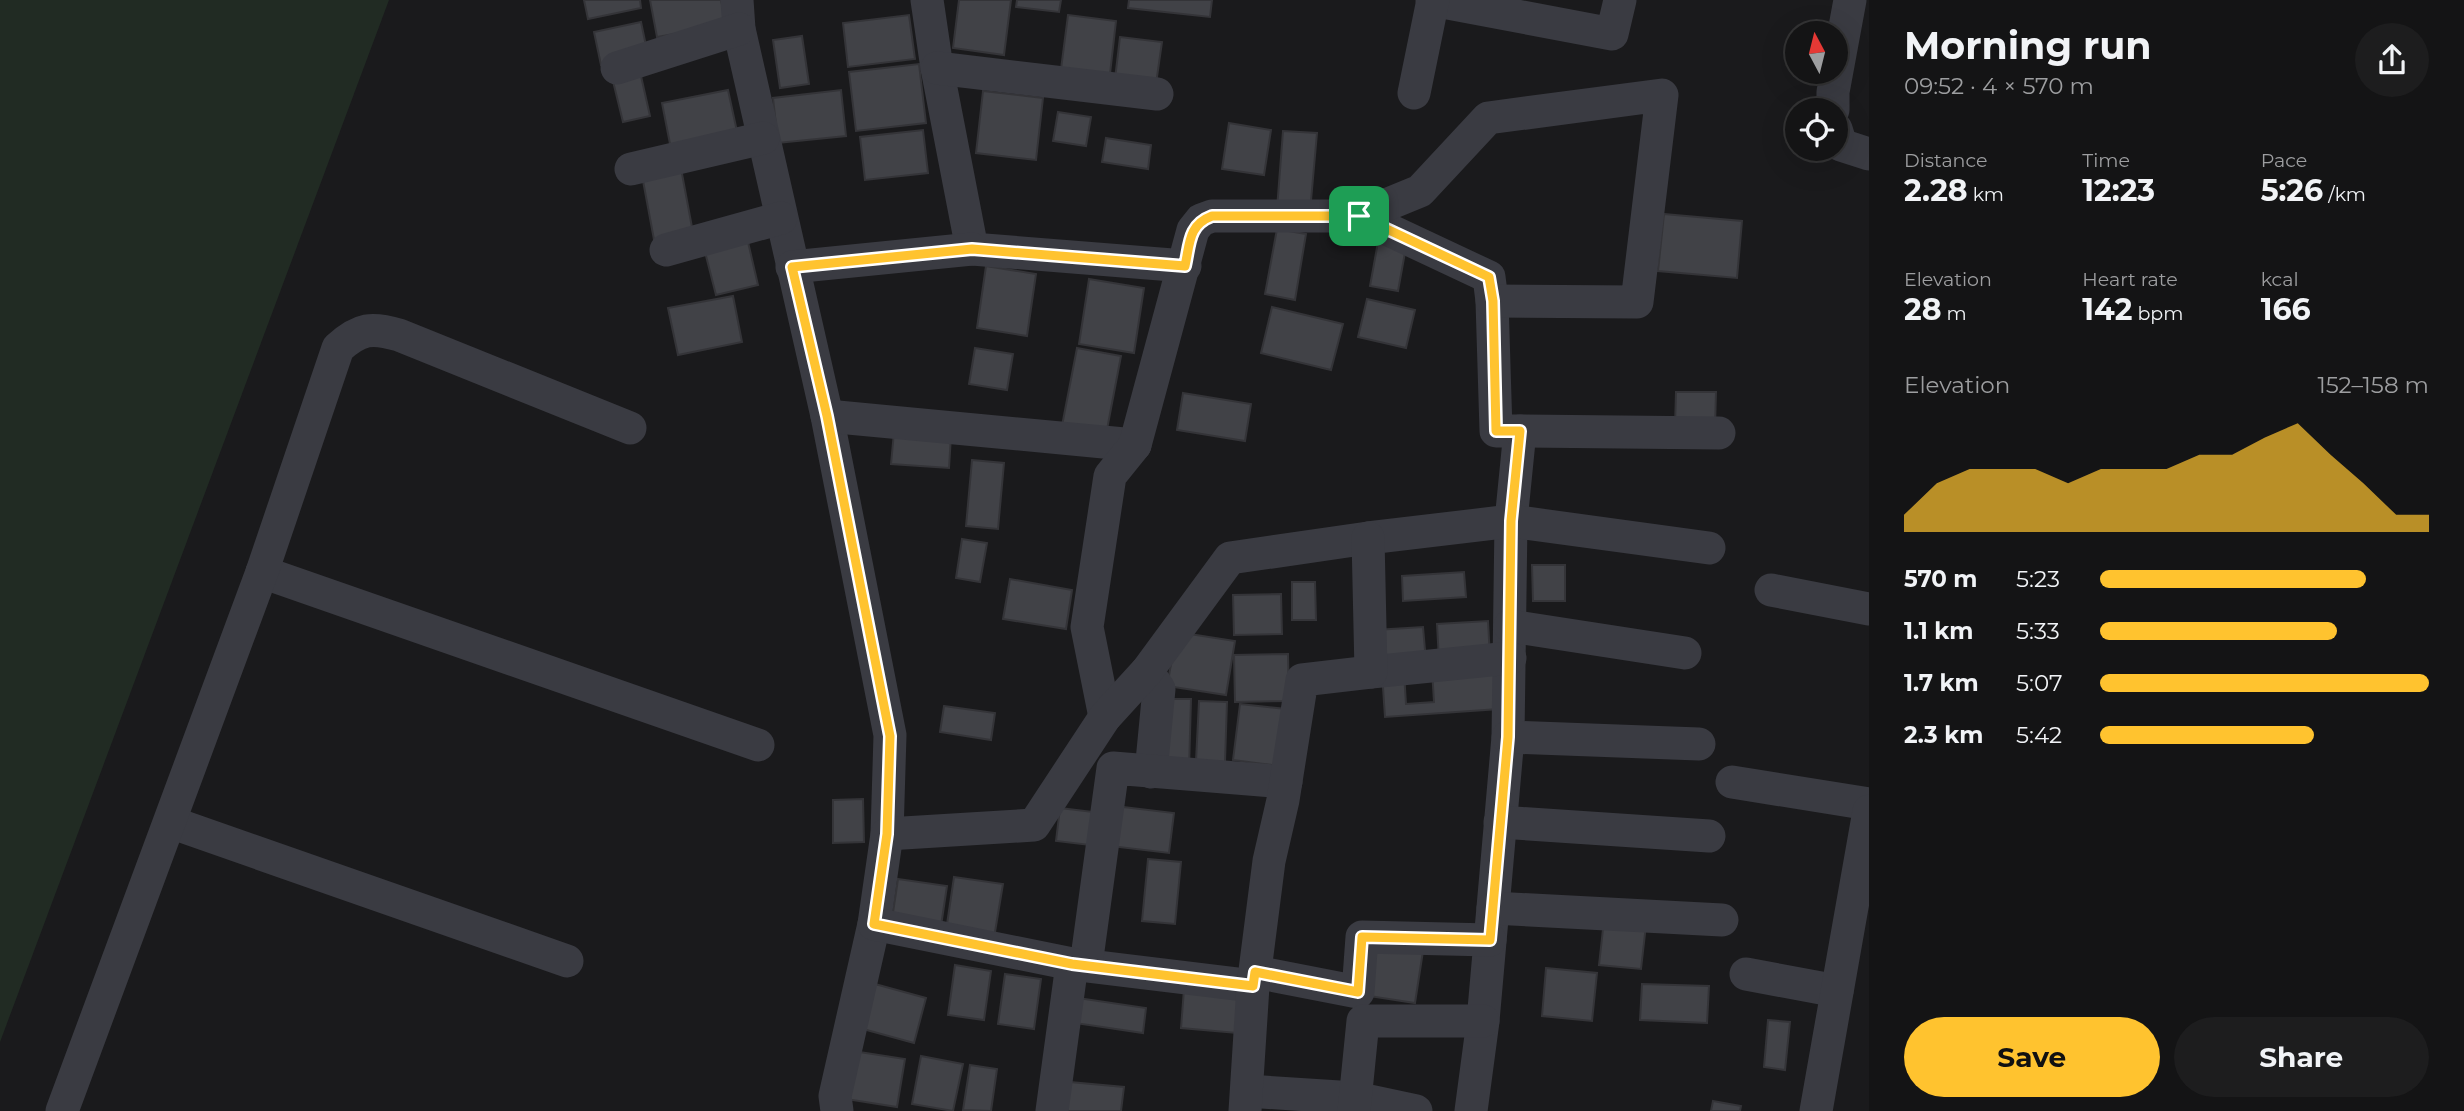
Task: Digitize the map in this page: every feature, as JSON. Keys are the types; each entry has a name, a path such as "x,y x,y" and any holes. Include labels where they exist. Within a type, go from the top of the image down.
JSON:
{"street":[{"path":"927,0 937,68 972,249"},
{"path":"1414,93 1432,0 1612,34 1620,0"},
{"path":"1833,98 1850,0"},
{"path":"617,68 738,15 763,138 827,416 890,736 887,834 874,924 835,1096 837,1111"},
{"path":"937,68 1157,94"},
{"path":"1105,717 1087,627 1110,476 1135,445 1193,230 1201,220 1212,216 1359,216 1420,191 1488,118 1662,95 1637,302 1493,301"},
{"path":"631,169 763,138"},
{"path":"1848,147 1869,154"},
{"path":"1359,216 1489,277 1493,301 1496,431 1719,433"},
{"path":"666,250 781,218"},
{"path":"792,267 972,249 1185,266"},
{"path":"62,1111 262,572 338,348 354,334 378,329 630,428"},
{"path":"827,416 1135,445"},
{"path":"1471,1111 1483,1021 1508,737 1511,521 1520,431"},
{"path":"887,834 1034,825 1105,717 1147,671 1230,558 1511,521 1709,548"},
{"path":"1368,538 1371,672"},
{"path":"262,572 758,745"},
{"path":"1771,590 1869,609"},
{"path":"1416,1111 1354,1104 1246,1101 1254,979 1269,861 1286,782 1301,680 1371,672 1510,642 1685,653"},
{"path":"1147,671 1159,689 1151,772"},
{"path":"1508,737 1699,744"},
{"path":"1052,1111 1113,768 1286,782"},
{"path":"1732,782 1869,804"},
{"path":"1816,1111 1837,991 1861,901 1869,811"},
{"path":"170,822 567,961"},
{"path":"1500,822 1709,836"},
{"path":"874,924 1079,964 1254,979 1358,992 1362,937 1491,924 1722,920"},
{"path":"1746,974 1837,991"},
{"path":"1354,1104 1363,1021 1483,1021"}],"shaded area":[{"path":"0,0 389,0 0,1042"}],"building":[{"path":"584,0 640,0 641,8 588,19"},
{"path":"650,0 721,0 726,25 657,37"},
{"path":"959,0 1011,0 1004,55 953,48"},
{"path":"1017,0 1061,0 1059,12 1016,7"},
{"path":"1129,0 1212,0 1210,17 1128,8"},
{"path":"909,15 915,59 848,67 843,23"},
{"path":"1068,15 1116,21 1110,74 1061,69"},
{"path":"641,22 648,55 601,65 594,32"},
{"path":"802,36 809,84 780,88 773,40"},
{"path":"1120,37 1162,42 1156,84 1115,79"},
{"path":"919,64 926,123 856,131 849,72"},
{"path":"639,67 650,116 623,122 611,73"},
{"path":"728,90 738,136 671,149 662,103"},
{"path":"841,90 846,136 778,143 773,98"},
{"path":"983,91 1043,98 1036,160 976,153"},
{"path":"1058,112 1091,117 1086,146 1053,141"},
{"path":"1229,123 1271,130 1264,175 1222,169"},
{"path":"923,130 928,173 865,180 860,137"},
{"path":"1283,131 1317,133 1310,212 1277,209"},
{"path":"1106,138 1151,145 1148,169 1102,162"},
{"path":"680,163 694,238 655,245 641,170"},
{"path":"1664,214 1742,221 1737,278 1658,271"},
{"path":"1277,229 1306,234 1295,300 1265,294"},
{"path":"748,242 758,285 716,295 705,252"},
{"path":"1378,242 1406,247 1398,291 1370,286"},
{"path":"986,266 1036,274 1027,336 977,328"},
{"path":"1089,279 1144,288 1134,353 1079,344"},
{"path":"733,296 742,342 678,355 668,308"},
{"path":"1367,299 1415,310 1406,348 1358,337"},
{"path":"1272,307 1343,324 1331,370 1261,353"},
{"path":"975,348 1013,354 1007,390 969,384"},
{"path":"1077,348 1121,356 1105,440 1061,431"},
{"path":"1676,392 1716,392 1715,427 1675,426"},
{"path":"1183,393 1251,404 1245,441 1177,430"},
{"path":"894,432 951,436 949,468 891,464"},
{"path":"972,460 1004,463 998,529 966,526"},
{"path":"962,539 987,543 980,582 956,578"},
{"path":"1532,565 1565,565 1565,601 1533,601"},
{"path":"1464,572 1466,597 1403,601 1402,576"},
{"path":"1010,579 1072,590 1066,629 1003,619"},
{"path":"1292,582 1315,582 1316,620 1292,620"},
{"path":"1281,594 1282,634 1234,635 1233,595"},
{"path":"1488,621 1490,658 1439,661 1437,624"},
{"path":"1423,627 1426,661 1378,664 1375,630"},
{"path":"1177,632 1235,641 1226,695 1167,686"},
{"path":"1288,654 1289,701 1235,702 1234,655"},
{"path":"1496,666 1499,709 1385,717 1382,673 1404,672 1406,704 1434,702 1432,670"},
{"path":"1164,699 1191,699 1189,770 1162,769"},
{"path":"1199,701 1227,702 1225,762 1196,761"},
{"path":"1240,704 1286,709 1279,766 1233,760"},
{"path":"944,706 995,713 991,740 940,732"},
{"path":"863,799 864,842 833,843 833,800"},
{"path":"1115,806 1174,813 1169,853 1110,846"},
{"path":"1060,808 1102,813 1098,846 1056,841"},
{"path":"1148,859 1181,862 1175,924 1142,921"},
{"path":"954,877 1003,884 994,938 946,931"},
{"path":"898,879 947,886 941,926 892,919"},
{"path":"1604,920 1646,925 1641,969 1599,965"},
{"path":"1377,944 1423,951 1415,1003 1369,996"},
{"path":"955,965 991,971 984,1020 948,1015"},
{"path":"1546,968 1597,973 1592,1021 1542,1016"},
{"path":"1005,974 1041,979 1034,1029 998,1024"},
{"path":"875,984 926,998 914,1043 863,1029"},
{"path":"1642,984 1709,986 1707,1023 1640,1020"},
{"path":"1184,989 1241,994 1237,1033 1181,1028"},
{"path":"1078,998 1146,1008 1143,1033 1075,1023"},
{"path":"1768,1020 1790,1022 1785,1070 1764,1067"},
{"path":"853,1051 905,1059 897,1107 846,1099"},
{"path":"921,1056 963,1064 953,1111 912,1104"},
{"path":"970,1065 997,1069 991,1111 963,1110"},
{"path":"1059,1081 1124,1087 1121,1111 1056,1111"},
{"path":"1713,1101 1741,1106 1740,1111 1711,1111"}],"route":[{"path":"1212,216 1359,216 1489,277 1493,301 1496,431 1520,431 1511,521 1508,737 1490,940 1362,937 1358,992 1255,972 1253,986 1072,964 874,924 887,834 890,736 827,416 792,267 972,249 1185,266 1193,230 1201,220 1212,216"}]}
